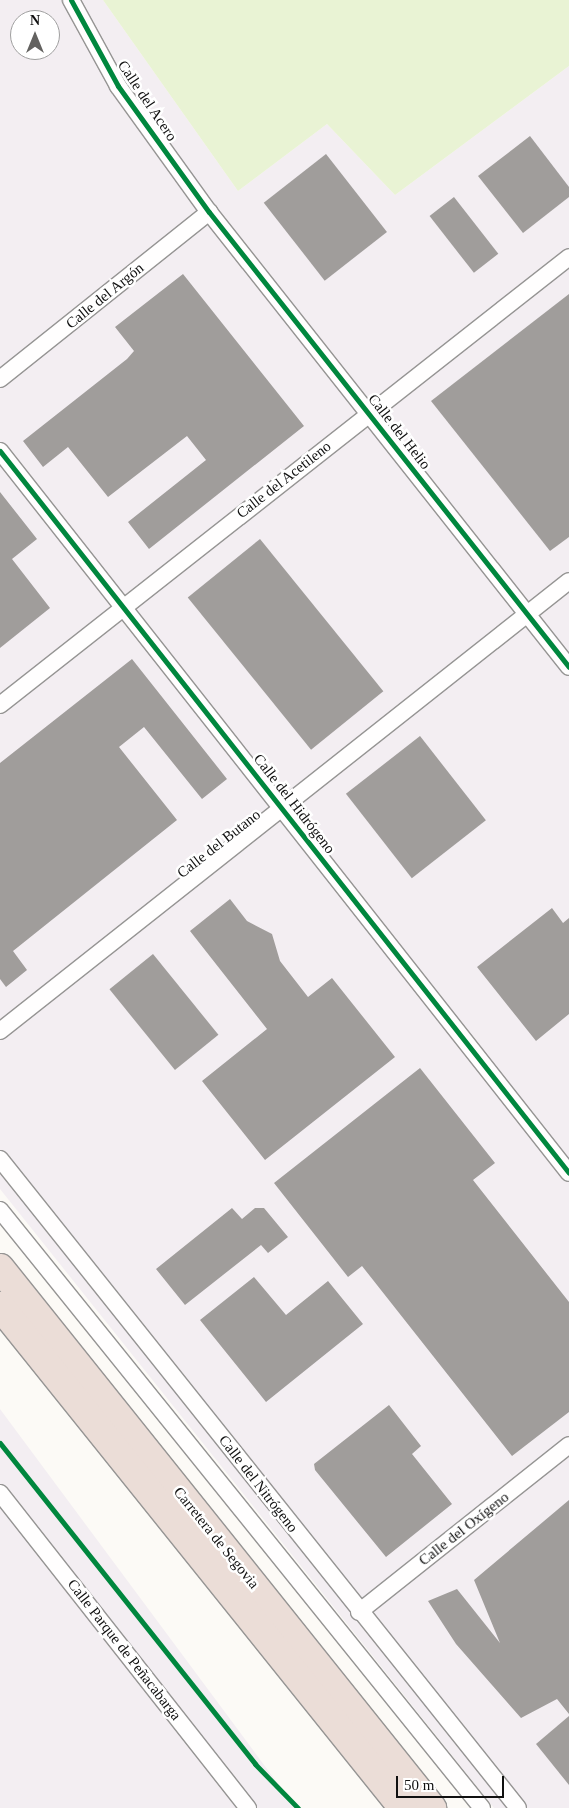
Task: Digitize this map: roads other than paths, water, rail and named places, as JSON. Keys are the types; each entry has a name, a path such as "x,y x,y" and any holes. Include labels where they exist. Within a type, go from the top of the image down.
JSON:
{"highway":[{"name":"Carretera de Segovia","path":"0,1268 432,1808"},
{"name":"Carretera de Segovia","path":"0,1306 403,1808"},
{"path":"384,1748 441,1808"}],"street":[{"name":"Calle del Acero","path":"70,0 118,86 209,212"},
{"name":"Calle del Argón","path":"0,380 209,212"},
{"name":"Calle del Helio","path":"209,212 569,667"},
{"name":"Calle del Acetileno","path":"0,705 368,413 569,257"},
{"name":"Calle del Hidrógeno","path":"0,451 569,1173"},
{"name":"Calle del Butano","path":"0,1031 569,581"},
{"name":"Calle del Nitrógeno","path":"0,1159 359,1612 518,1808"},
{"path":"0,1210 482,1808"},
{"name":"Calle del Oxígeno","path":"359,1612 569,1445"},
{"name":"Calle Parque de Peñacabarga","path":"0,1493 248,1808"}]}
